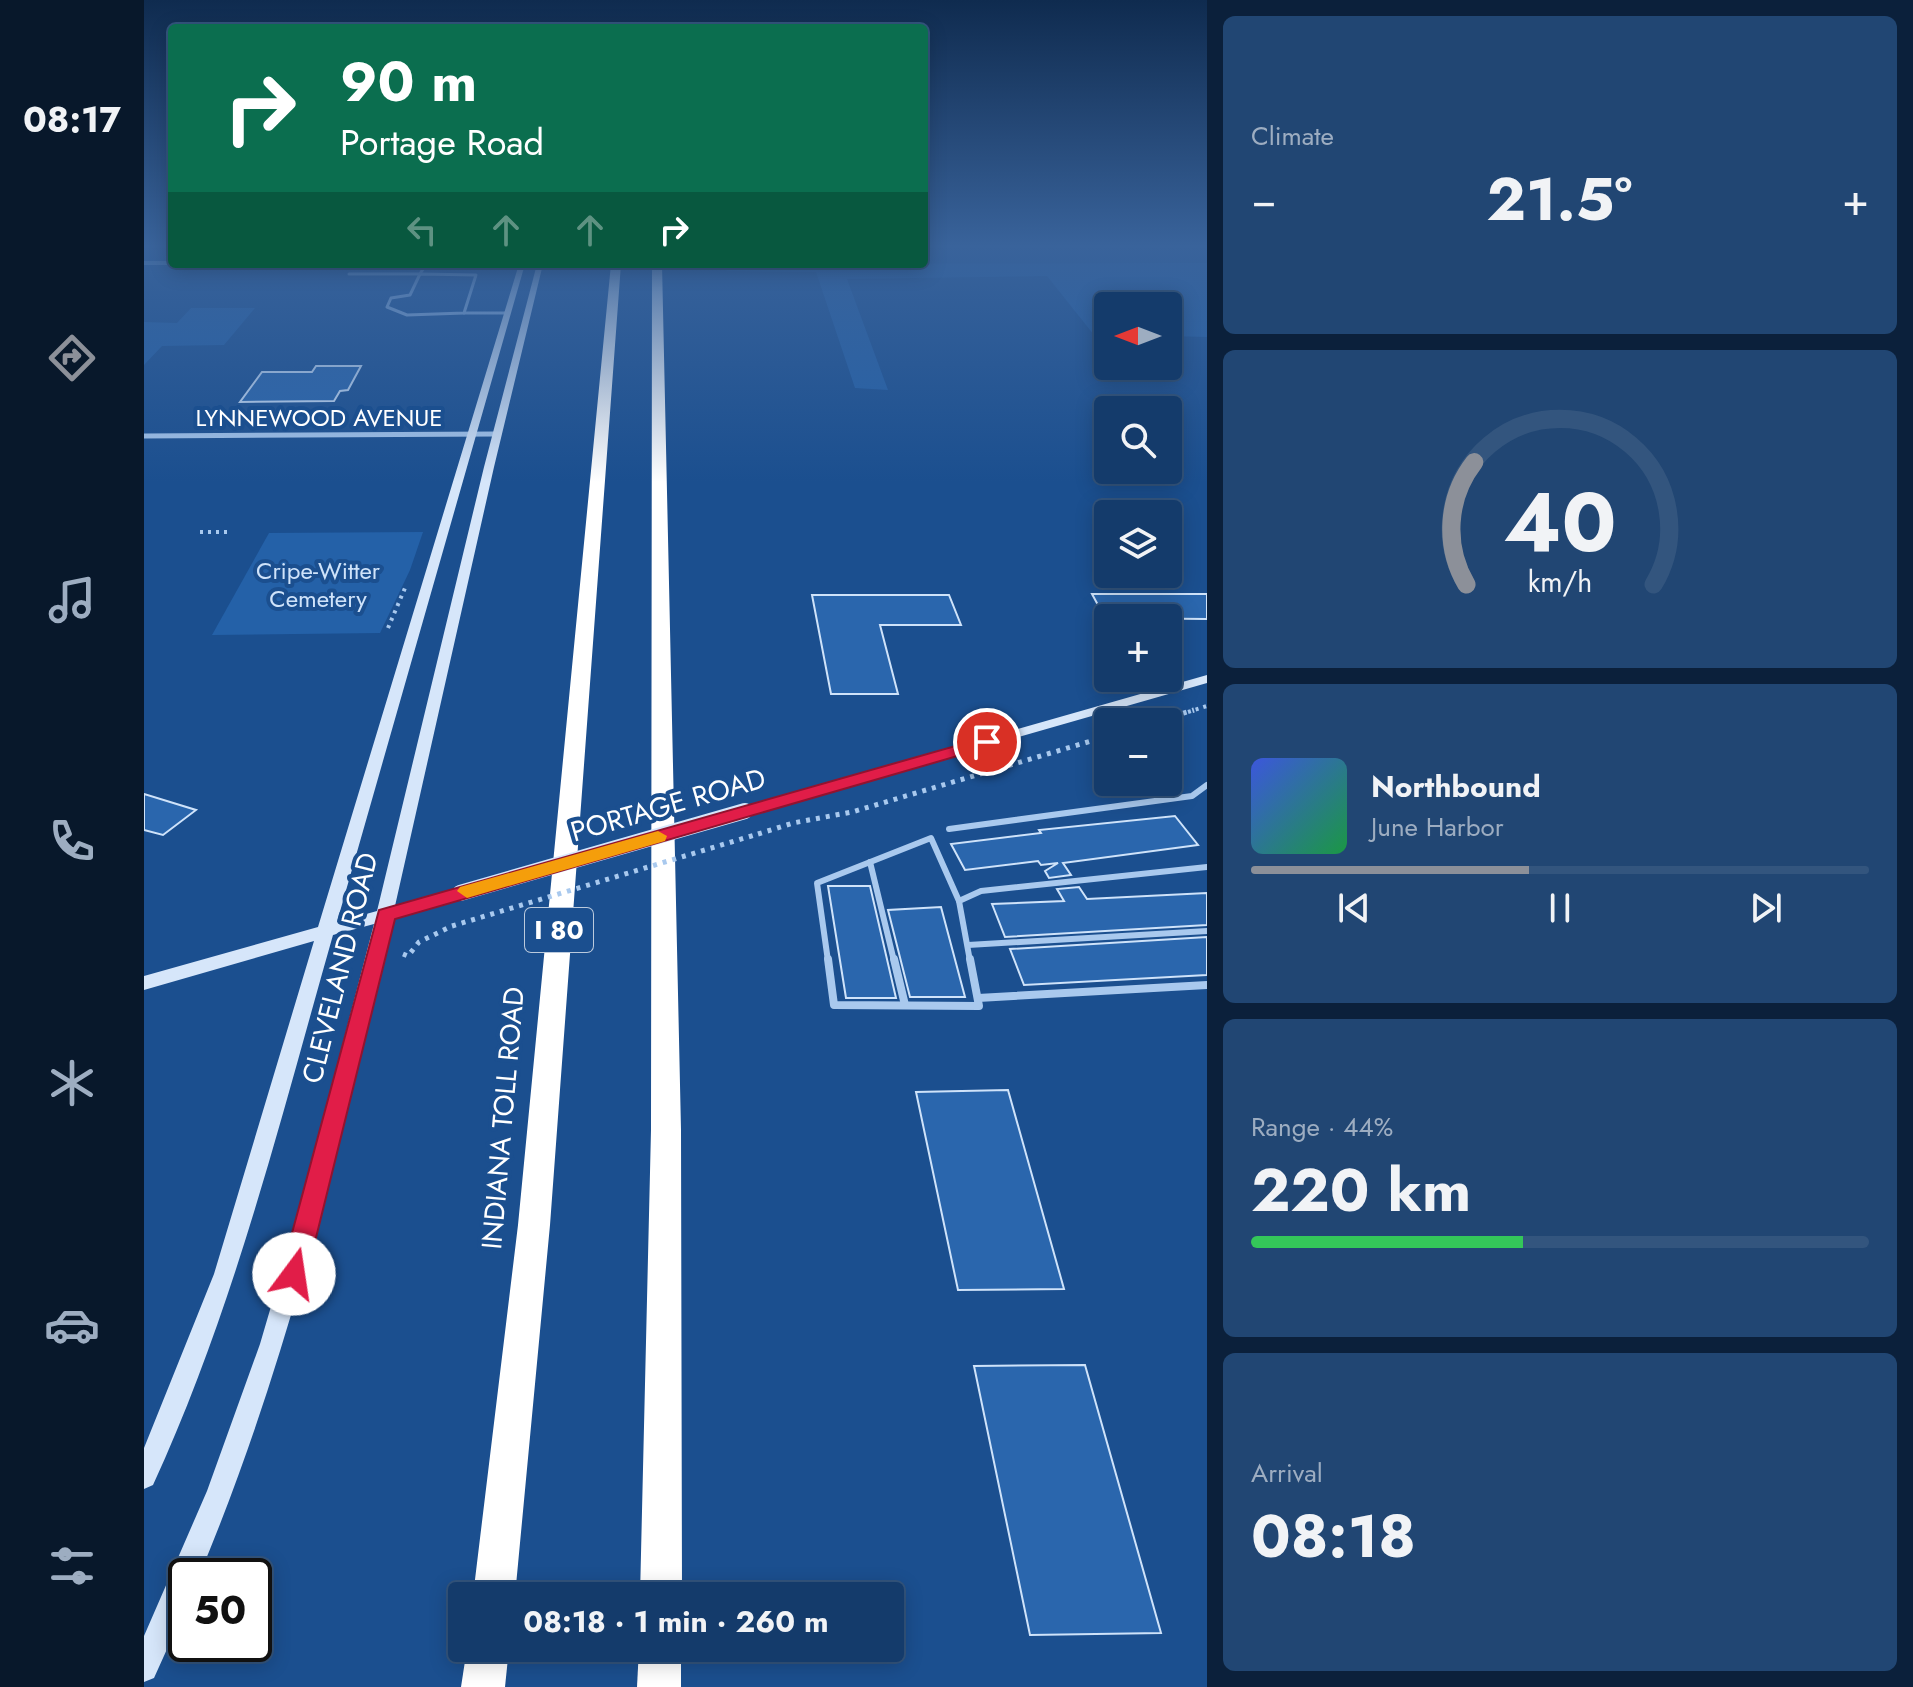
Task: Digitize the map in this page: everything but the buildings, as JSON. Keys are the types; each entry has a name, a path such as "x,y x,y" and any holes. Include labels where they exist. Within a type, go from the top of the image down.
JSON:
{"highway":[{"name":"INDIANA TOLL ROAD","path":"496,1582 534,1225 611,325"},
{"path":"658,325 666,1130 661,1582"},
{"path":"483,1687 486,1662"},
{"path":"659,1687 660,1662"}],"main road":[{"name":"CLEVELAND ROAD","path":"144,1476 165,1431 225,1274 504,325"},
{"name":"CLEVELAND ROAD","path":"144,1668 176,1599 243,1432 289,1288 386,915 495,434 524,325"},
{"name":"PORTAGE ROAD","path":"144,983 1207,679"}],"street":[{"name":"LYNNEWOOD AVENUE","path":"144,436 495,434"}],"lane":[{"path":"949,829 1192,796 1207,785"},
{"path":"931,838 959,901 979,1006 834,1005 817,883 870,862 931,838"},
{"path":"870,862 905,1005"},
{"path":"959,901 981,891 1207,867"},
{"path":"968,945 1207,931"},
{"path":"978,998 1207,985"}],"path":[{"path":"200,532 230,532"},
{"path":"1182,714 1207,706"},
{"path":"403,954 408,956 419,942 452,926 793,823 852,812 1094,740"}],"green space":[{"path":"144,325 241,325 224,345 162,346 144,365"},
{"path":"834,325 864,325 888,390 855,388"},
{"path":"1086,325 1094,325 1094,335"},
{"path":"1182,325 1207,325 1207,337 1182,336"},
{"name":"Cripe-Witter Cemetery","path":"423,532 410,570 380,633 212,635 269,533"}],"slow traffic":[{"path":"467,891 658,836"}],"route":[{"path":"294,1274 386,915 987,742"}]}
